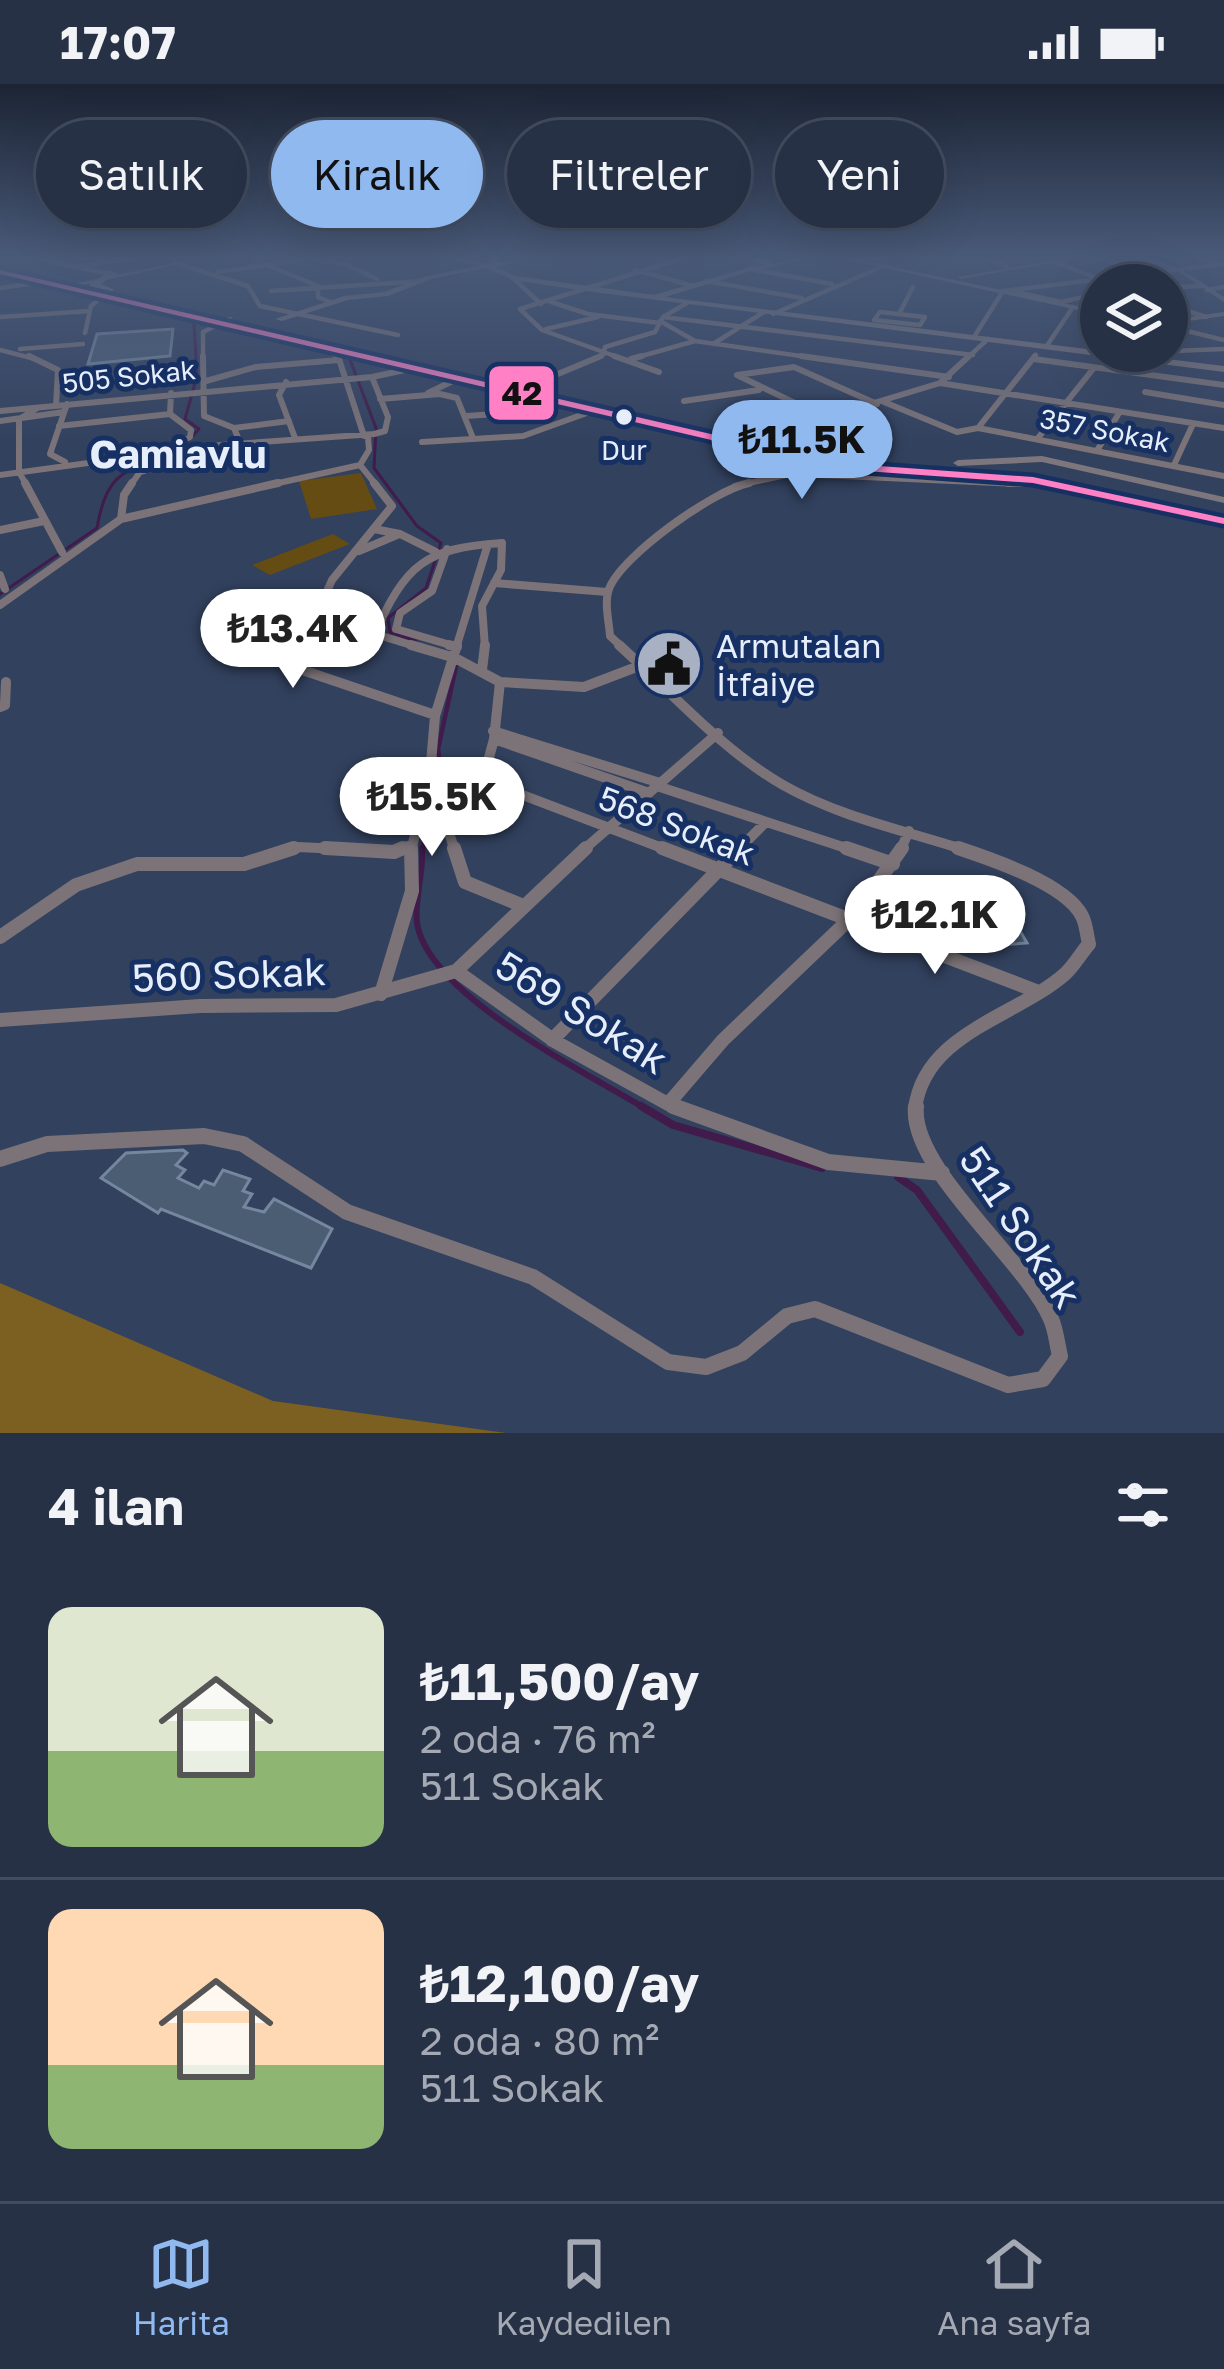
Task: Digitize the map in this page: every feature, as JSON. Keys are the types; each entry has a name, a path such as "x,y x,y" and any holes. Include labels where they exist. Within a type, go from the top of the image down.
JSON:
{"highway":[{"path":"198,320 203,332 216,325 235,324 331,341"},
{"path":"221,320 802,458 865,469 1016,470"},
{"path":"277,320 270,324 531,391 755,439 855,460 1016,470 1224,521"}],"street":[{"path":"85,333 88,320"},
{"path":"328,320 398,335"},
{"path":"531,320 542,330 659,372"},
{"path":"542,330 584,320"},
{"path":"661,320 973,355"},
{"path":"661,320 695,341 950,377"},
{"path":"466,416 495,414 604,351 654,332 661,320"},
{"path":"713,344 753,320"},
{"path":"879,320 1080,351"},
{"path":"974,338 986,320"},
{"path":"979,428 1063,320"},
{"path":"0,605 121,520 360,465 369,450 338,353 235,324"},
{"path":"1188,329 1224,341"},
{"path":"203,332 204,416 234,428 289,421"},
{"path":"755,439 940,383 988,339"},
{"path":"631,359 695,341"},
{"path":"1188,346 1224,341"},
{"path":"0,350 83,344"},
{"path":"11,350 58,370 56,405"},
{"path":"752,350 779,366"},
{"path":"0,475 69,463 164,458 295,438 386,431 388,417 372,376 384,365 370,356"},
{"path":"1034,358 1080,367"},
{"path":"205,385 256,367 339,360"},
{"path":"827,381 844,362"},
{"path":"1189,365 1222,368"},
{"path":"1189,365 1201,376 1224,384"},
{"path":"779,366 737,375 826,418"},
{"name":"357 Sokak","path":"779,366 794,367 957,432 979,428 1224,476"},
{"name":"505 Sokak","path":"0,410 66,408 186,392 205,385 422,369"},
{"path":"1038,438 1090,372"},
{"path":"1112,372 1224,384"},
{"path":"425,395 458,378"},
{"path":"1131,414 1151,378"},
{"path":"286,382 279,395 295,438"},
{"path":"940,383 1224,428"},
{"path":"684,400 762,390"},
{"path":"1145,392 1224,405"},
{"path":"170,414 171,393"},
{"path":"380,400 425,395 457,398 473,439"},
{"path":"19,418 38,407"},
{"path":"0,421 66,408"},
{"path":"66,408 50,454 69,463"},
{"path":"422,442 523,436 595,410"},
{"path":"1097,449 1119,413"},
{"path":"59,426 170,414 191,430 190,437 133,480 121,520"},
{"path":"19,418 19,472 62,552"},
{"path":"1174,465 1193,424"},
{"path":"234,428 242,445"},
{"path":"164,458 242,445"},
{"path":"795,474 809,466 802,458"},
{"path":"360,465 392,506 332,580 316,616 270,659 435,715"},
{"path":"749,481 1070,466 1224,500"},
{"path":"494,584 607,592 618,575 719,492 749,481 795,474 851,476"},
{"path":"0,530 44,521"},
{"path":"374,529 441,550"},
{"path":"356,553 400,534"},
{"path":"374,635 388,602 409,572 441,550 502,543 501,570 482,606 486,655 482,670"},
{"path":"381,994 412,891 411,845 430,775 435,715 488,544"},
{"path":"441,550 432,591 400,613 396,629 456,653 500,682 584,687 639,666"},
{"path":"0,575 5,589"},
{"name":"511 Sokak","path":"0,1159 47,1144 203,1136 243,1144 347,1212 533,1277 668,1362 706,1367 742,1353 787,1316 815,1309 1008,1385 1043,1379 1060,1356 1051,1317 942,1173 914,1122 918,1087 957,1044 1065,974 1089,944 1082,914 1052,889 1000,862 823,804 783,785 639,666 610,636 607,592"},
{"path":"316,616 456,653"},
{"path":"0,706 6,682"},
{"path":"500,682 483,780 464,798 448,830 465,882 521,905"},
{"path":"449,973 718,733"},
{"path":"494,735 893,864"},
{"name":"568 Sokak","path":"483,780 1036,991"},
{"path":"552,1040 765,823"},
{"name":"569 Sokak","path":"449,973 552,1040 668,1104 723,1040 852,918 904,851 909,831"},
{"path":"0,937 76,886 137,864 244,864 298,848 394,852 411,845"},
{"name":"560 Sokak","path":"0,1020 200,1006 336,1005 449,973"},
{"path":"668,1104 828,1162 942,1173"}],"shaded area":[{"path":"361,473 377,509 311,519 299,481"},
{"path":"333,534 350,544 270,575 252,565"},
{"path":"0,1283 273,1401 506,1433 0,1433"}],"building":[{"path":"173,329 170,356 88,364 97,334"},
{"path":"1008,910 1027,943 1001,945 983,912"},
{"path":"126,1153 187,1153 176,1165 185,1170 178,1178 199,1188 204,1181 214,1185 223,1170 250,1179 243,1191 252,1194 244,1207 264,1212 274,1199 332,1229 311,1268 161,1209 158,1213 101,1178"}],"waterway":[{"path":"181,448 199,429 185,419 197,376 194,323"},
{"path":"349,357 376,428 374,468 417,526 441,543 426,588 388,618 390,632 416,641"},
{"path":"0,594 97,528 106,496 119,477 171,453"},
{"path":"422,851 441,774 438,749 457,662"},
{"path":"422,851 417,923 428,950 449,977 514,1030 646,1109"},
{"path":"641,1106 673,1125 822,1168"},
{"path":"898,1177 917,1190 1020,1332"}],"transit line":[{"name":"42","path":"207,320 802,458 865,468 1033,480 1224,521"}],"place":[{"name":"Dur","path":"624,417"},
{"name":"Armutalan İtfaiye","path":"669,664"}],"district":[{"name":"Camiavlu","path":"178,453"}]}
